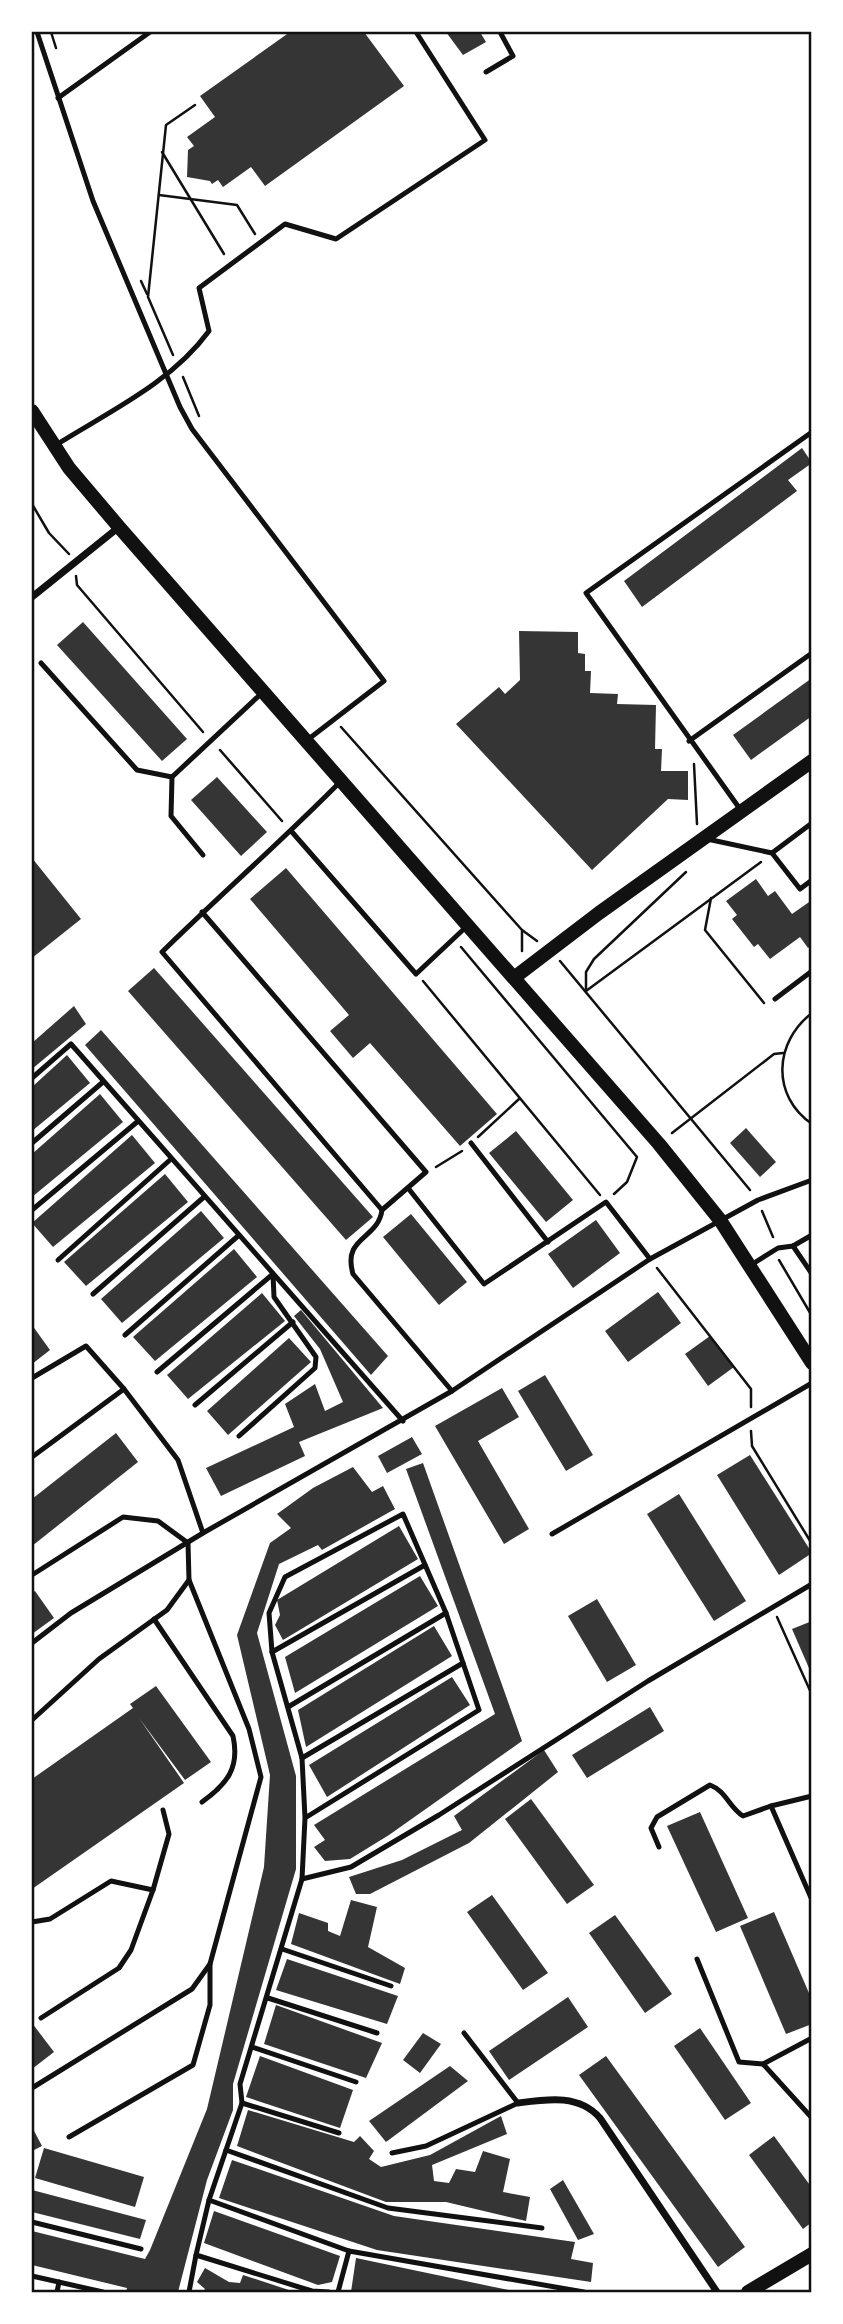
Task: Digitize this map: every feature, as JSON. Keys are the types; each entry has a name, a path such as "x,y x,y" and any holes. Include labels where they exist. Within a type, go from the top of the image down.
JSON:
{"main road":[{"path":"32,411 54,447 118,527 659,1144 720,1220 811,1363"},
{"path":"514,977 598,913 811,763"},
{"path":"748,2292 811,2253"}],"street":[{"path":"32,597 118,527"},
{"path":"518,2104 568,2100 587,2105 717,2292"}],"lane":[{"path":"37,32 93,201 192,429 384,681 306,741"},
{"path":"58,98 150,32"},
{"path":"54,447 167,376 190,357 209,331 199,288 285,224 336,239 485,141 416,32"},
{"path":"486,72 513,56 500,32"},
{"path":"742,812 586,593 811,432"},
{"path":"689,741 811,653"},
{"path":"41,663 137,770 172,777"},
{"path":"203,855 171,816 172,777 262,692"},
{"path":"342,781 292,832 202,912 162,952 382,1210"},
{"path":"772,853 811,823"},
{"path":"292,832 416,974 469,925"},
{"path":"704,838 772,853 800,889 811,880"},
{"path":"202,912 426,1172 382,1210 380,1220 354,1246 349,1259 353,1274 452,1391"},
{"path":"775,999 811,971"},
{"path":"32,1078 71,1044 137,1122 403,1420"},
{"path":"32,1143 103,1082"},
{"path":"32,1210 137,1122"},
{"path":"471,1143 548,1242"},
{"path":"58,1260 171,1159"},
{"path":"32,1643 71,1613 203,1533 452,1391 650,1259 758,1200 811,1180"},
{"path":"408,1188 484,1284 606,1202 650,1259"},
{"path":"93,1294 204,1197"},
{"path":"751,1265 778,1248 793,1246 811,1235"},
{"path":"125,1335 239,1236"},
{"path":"793,1246 811,1275"},
{"path":"239,1436 315,1368 316,1356 274,1297 273,1274"},
{"path":"157,1371 273,1274"},
{"path":"195,1405 293,1322"},
{"path":"32,1378 86,1346 178,1460 203,1533"},
{"path":"552,1534 811,1383"},
{"path":"32,1457 124,1390"},
{"path":"189,2292 209,2200 242,2103 240,2084 302,1879 305,1818 302,1758 272,1652 268,1613 285,1577 403,1514 446,1613 479,1710 305,1818"},
{"path":"32,1575 123,1517 158,1521 188,1543"},
{"path":"69,2137 193,2065 210,2006 210,1964 261,1777 250,1729 189,1580 188,1543"},
{"path":"272,1652 425,1565"},
{"path":"32,1720 99,1659 167,1609 189,1580"},
{"path":"302,1879 351,1867 439,1815 648,1681 811,1584"},
{"path":"288,1707 446,1613"},
{"path":"154,1619 233,1736 237,1751 224,1787 201,1802"},
{"path":"302,1758 463,1662"},
{"path":"659,1847 651,1828 657,1818 710,1785 721,1789 735,1811 743,1816 811,1796"},
{"path":"771,1806 811,1900"},
{"path":"41,2018 119,1968 131,1950 153,1890 169,1834 163,1810"},
{"path":"32,1922 50,1919 111,1881 153,1890"},
{"path":"282,1949 391,1986"},
{"path":"697,1959 738,2062 763,2064 811,2038"},
{"path":"32,2088 192,1989 210,1964"},
{"path":"268,1998 377,2033"},
{"path":"392,2153 426,2146 518,2104 464,2033"},
{"path":"252,2047 356,2082"},
{"path":"763,2064 811,2118"},
{"path":"242,2103 339,2133"},
{"path":"226,2150 388,2208 542,2228"},
{"path":"209,2200 349,2251 584,2292"},
{"path":"32,2222 141,2249"},
{"path":"338,2292 349,2251"},
{"path":"196,2255 312,2291 329,2292"},
{"path":"32,2276 103,2292"},
{"path":"57,2292 59,2282"}],"path":[{"path":"51,32 58,55"},
{"path":"148,297 166,125 195,105"},
{"path":"162,152 231,265"},
{"path":"159,195 237,205 261,242"},
{"path":"137,272 202,421"},
{"path":"32,504 48,533 76,562 77,585 292,832"},
{"path":"334,719 522,930 551,949 758,1200 778,1248 779,1265 811,1316"},
{"path":"586,991 772,853"},
{"path":"586,991 586,972 594,958 689,869"},
{"path":"711,898 705,930 766,1005 775,999"},
{"path":"416,974 606,1202 628,1182 637,1157 490,979 453,940"},
{"path":"811,1013 794,1030 783,1053 782,1079 785,1091 799,1114 811,1124"},
{"path":"659,1144 774,1054 783,1053"},
{"path":"650,1259 751,1389 752,1446 811,1544"},
{"path":"773,1608 811,1695"}],"building":[{"path":"290,32 364,32 404,86 265,186 251,167 223,187 218,180 212,184 210,181 187,177 188,150 194,146 187,137 215,117 200,96"},
{"path":"446,32 480,32 486,42 463,55"},
{"path":"802,448 812,463 788,480 797,491 642,607 624,581"},
{"path":"83,622 187,739 162,761 57,645"},
{"path":"519,631 578,632 578,653 585,654 585,671 591,671 590,693 618,694 617,704 656,705 655,749 662,749 661,771 688,771 688,800 668,799 592,870 456,724 499,687 505,694 520,680"},
{"path":"812,678 812,716 751,760 733,735"},
{"path":"217,777 267,832 241,856 191,800"},
{"path":"32,858 81,919 32,958"},
{"path":"286,868 497,1114 460,1146 370,1043 353,1058 330,1031 349,1015 250,899"},
{"path":"756,879 768,896 775,891 792,914 812,900 812,945 808,948 800,937 770,959 758,944 754,947 732,919 737,915 726,901"},
{"path":"154,968 373,1217 346,1240 128,991"},
{"path":"74,1006 86,1024 32,1069 32,1043"},
{"path":"101,1030 388,1356 371,1375 85,1045"},
{"path":"67,1055 90,1083 32,1131 32,1087"},
{"path":"100,1094 123,1122 32,1197 32,1154"},
{"path":"746,1128 776,1162 760,1177 730,1143"},
{"path":"516,1131 573,1200 546,1222 489,1153"},
{"path":"132,1135 155,1163 53,1247 32,1223"},
{"path":"165,1174 188,1202 86,1286 64,1262"},
{"path":"201,1211 224,1238 122,1323 101,1299"},
{"path":"411,1214 467,1282 439,1305 383,1237"},
{"path":"596,1220 620,1253 573,1288 548,1254"},
{"path":"234,1249 257,1277 155,1361 133,1337"},
{"path":"658,1292 681,1323 628,1362 605,1331"},
{"path":"262,1293 285,1321 188,1399 167,1375"},
{"path":"301,1310 383,1408 299,1442 305,1456 221,1496 206,1468 294,1427 285,1404 315,1384 325,1411 343,1402 320,1349 294,1316"},
{"path":"32,1325 50,1350 32,1364"},
{"path":"710,1336 734,1367 708,1386 685,1354"},
{"path":"289,1338 311,1362 228,1435 207,1411"},
{"path":"545,1375 593,1455 566,1471 518,1391"},
{"path":"502,1388 519,1417 478,1441 529,1529 504,1544 435,1426"},
{"path":"116,1433 138,1462 32,1546 32,1499"},
{"path":"412,1437 422,1454 387,1473 378,1456"},
{"path":"750,1455 812,1553 779,1575 717,1475"},
{"path":"423,1463 522,1741 389,1835 350,1859 325,1861 314,1847 325,1840 314,1825 495,1714 406,1469"},
{"path":"353,1467 372,1492 383,1486 395,1509 322,1550 318,1545 279,1564 257,1633 296,1776 296,1869 233,2084 233,2110 207,2180 178,2292 126,2292 127,2288 32,2265 32,2231 145,2259 207,2109 264,1867 270,1775 237,1635 270,1543 291,1528 277,1514 313,1488"},
{"path":"679,1494 746,1601 714,1621 647,1514"},
{"path":"399,1526 418,1559 283,1640 275,1625 280,1615 277,1600"},
{"path":"420,1576 438,1606 295,1693 285,1657"},
{"path":"35,1591 54,1618 32,1634 32,1593"},
{"path":"597,1599 636,1665 607,1682 568,1616"},
{"path":"812,1621 812,1675 792,1629"},
{"path":"434,1626 452,1656 306,1747 298,1710"},
{"path":"452,1677 470,1705 327,1797 309,1765"},
{"path":"156,1686 211,1762 185,1780 139,1718 184,1783 32,1889 32,1779 133,1708 130,1704"},
{"path":"650,1707 664,1731 587,1778 572,1755"},
{"path":"544,1750 558,1772 469,1843 370,1894 356,1894 349,1877 402,1860 462,1830 454,1816"},
{"path":"531,1799 594,1885 567,1904 505,1819"},
{"path":"700,1812 748,1918 716,1932 667,1826"},
{"path":"492,1895 548,1973 523,1990 467,1912"},
{"path":"351,1900 377,1907 368,1947 405,1968 400,1984 291,1944 299,1913 328,1923 328,1931 340,1936"},
{"path":"774,1912 812,2000 812,2024 786,2034 740,1926"},
{"path":"615,1915 672,1994 645,2013 589,1933"},
{"path":"287,1959 398,1996 387,2024 276,1990"},
{"path":"568,1997 588,2027 509,2080 489,2051"},
{"path":"276,2005 382,2043 366,2078 264,2044"},
{"path":"32,2023 54,2052 32,2069"},
{"path":"700,2028 751,2103 725,2120 674,2046"},
{"path":"423,2033 441,2044 420,2073 403,2060"},
{"path":"260,2056 353,2090 340,2128 246,2097"},
{"path":"606,2056 745,2247 718,2267 579,2075"},
{"path":"450,2066 468,2081 386,2142 369,2121"},
{"path":"248,2110 354,2142 360,2136 374,2151 369,2159 381,2167 430,2155 501,2116 507,2134 432,2165 434,2181 449,2183 456,2169 475,2172 483,2151 510,2159 503,2192 530,2197 526,2221 446,2202 386,2202 237,2146"},
{"path":"32,2127 42,2146 32,2151"},
{"path":"774,2136 812,2188 812,2222 803,2229 749,2155"},
{"path":"44,2148 144,2177 135,2207 35,2178"},
{"path":"232,2160 394,2216 575,2242 571,2259 593,2263 591,2282 377,2250 219,2198"},
{"path":"563,2180 594,2234 578,2240 550,2189"},
{"path":"32,2190 146,2220 140,2239 32,2212"},
{"path":"214,2211 340,2256 332,2282 318,2285 204,2243"},
{"path":"356,2258 513,2291 513,2292 351,2292"},
{"path":"205,2268 229,2282 240,2283 243,2275 295,2292 203,2292 205,2289 197,2282"}]}
